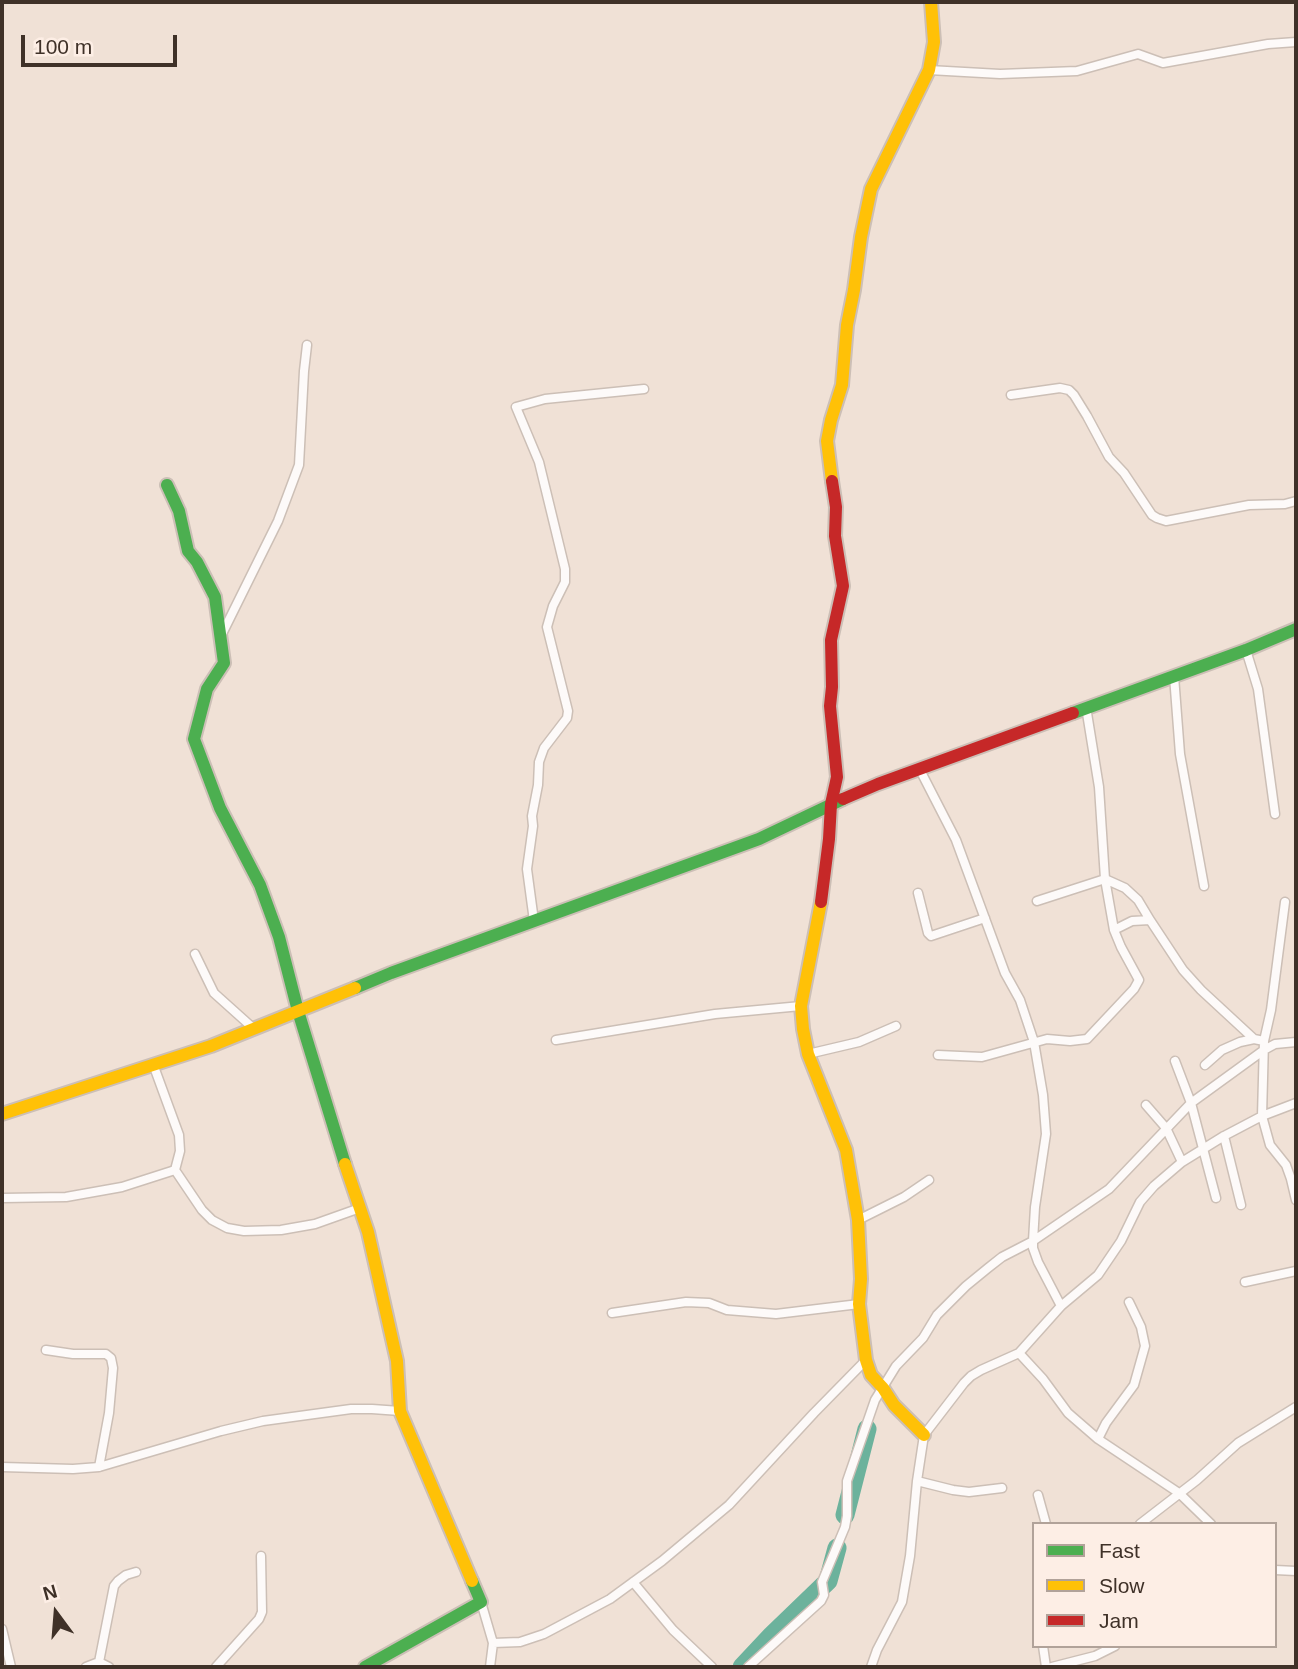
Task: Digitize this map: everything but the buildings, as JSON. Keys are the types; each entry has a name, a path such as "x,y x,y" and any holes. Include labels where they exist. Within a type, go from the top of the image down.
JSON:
{"street":[{"path":"924,1435 894,1405 871,1375 866,1360 859,1304 861,1279 858,1220 846,1150 808,1054 802,1006 820,908 831,804 837,777 830,706 831,640 843,586 835,536 836,508 827,441 842,385 846,325 871,189 929,70 934,42 931,2"},
{"path":"929,70 1000,74 1077,71 1138,54 1163,63 1268,44 1296,42"},
{"path":"221,636 278,521 299,465 303,371 307,345"},
{"path":"1011,395 1060,388 1069,390 1087,416 1109,457 1157,518 1166,521 1250,505 1296,501"},
{"path":"534,921 527,869 539,762 544,748 568,718 547,627 553,606 565,582 565,569 540,462 516,407 545,399 644,390"},
{"path":"167,485 179,511 188,551 197,562 215,597 224,663 206,689 194,738 220,808 260,885 279,937 298,1011 368,1232 397,1361 400,1411 481,1602 493,1643 490,1667"},
{"path":"2,1114 211,1046 391,973 759,839 831,804 919,768 1246,650 1296,629"},
{"path":"1246,650 1258,688 1275,814"},
{"path":"1174,676 1180,754 1204,886"},
{"path":"938,1055 982,1057 1047,1039 1087,1039 1134,989 1139,980 1114,930 1105,879 1099,787 1086,707"},
{"path":"919,768 956,839 1005,973 1020,1000 1034,1042 1043,1095 1046,1135 1035,1208 1033,1248 1061,1306"},
{"path":"1037,901 1105,879 1125,888 1138,900 1184,970 1201,990 1254,1040 1264,1046"},
{"path":"918,893 931,936 985,918"},
{"path":"1285,902 1264,1046 1262,1116 1270,1145 1286,1165 1296,1200"},
{"path":"1114,930 1132,921 1150,920"},
{"path":"195,954 215,993 253,1028"},
{"path":"556,1040 715,1014 802,1006"},
{"path":"808,1054 859,1042 896,1026"},
{"path":"1205,1065 1222,1051 1240,1042 1254,1040"},
{"path":"748,1667 821,1601 824,1595 822,1582 845,1527 847,1481 875,1400 896,1366 923,1338 937,1315 966,1286 1002,1257 1033,1241 1109,1189 1191,1102 1264,1046 1296,1042"},
{"path":"1175,1061 1191,1102 1216,1198"},
{"path":"153,1064 179,1135 180,1150 175,1170 212,1220 227,1228 244,1231 281,1230 315,1224 360,1208"},
{"path":"871,1667 902,1602 924,1435 971,1376 1019,1353 1061,1306 1098,1275 1121,1241 1140,1202 1182,1161 1262,1116 1296,1103"},
{"path":"1146,1105 1166,1128 1182,1161"},
{"path":"1224,1136 1241,1205"},
{"path":"2,1198 66,1197 122,1187 175,1170"},
{"path":"858,1220 904,1197 929,1180"},
{"path":"1245,1282 1296,1271"},
{"path":"612,1313 686,1302 709,1303 727,1310 776,1314 859,1304"},
{"path":"1098,1439 1106,1423 1134,1385 1145,1346 1142,1327 1129,1302"},
{"path":"46,1350 106,1354 111,1357 113,1368 109,1413 99,1467"},
{"path":"1019,1353 1043,1378 1068,1413 1098,1439 1179,1493 1209,1522"},
{"path":"493,1643 520,1642 544,1634 610,1599 662,1561 729,1505 866,1360"},
{"path":"1143,1522 1197,1480 1238,1443 1296,1407"},
{"path":"2,1467 99,1467 263,1421 351,1409 400,1411"},
{"path":"917,1481 961,1491 1002,1488"},
{"path":"1038,1494 1045,1522"},
{"path":"216,1667 259,1619 262,1612 261,1556"},
{"path":"1277,1570 1296,1571"},
{"path":"99,1662 114,1586 126,1575 136,1572"},
{"path":"633,1581 673,1630 712,1667"},
{"path":"365,1667 481,1602"},
{"path":"2,1629 11,1667"},
{"path":"1044,1648 1049,1667 1095,1656 1111,1648"},
{"path":"86,1667 99,1662 109,1667"}],"waterway":[{"path":"845,1515 867,1429"},
{"path":"742,1667 828,1581 837,1548"}],"traffic: fast":[{"path":"167,485 179,511 188,551 197,562 215,597 224,663 207,689 194,739 220,808 260,885 279,937 298,1011 345,1164"},
{"path":"1073,713 1296,629"},
{"path":"355,988 759,839 843,799"},
{"path":"365,1667 481,1602 472,1581"}],"traffic: slow":[{"path":"832,481 827,441 842,385 847,325 861,237 871,189 929,70 934,42 931,2"},
{"path":"821,902 801,1006 803,1029 808,1054 846,1150 858,1220 861,1279 859,1304 866,1360 871,1375 894,1405 924,1435"},
{"path":"2,1114 211,1046 355,988"},
{"path":"345,1164 368,1232 397,1361 400,1411 472,1581"}],"traffic: jam":[{"path":"821,902 831,804 837,777 830,706 831,640 843,586 835,536 836,507 832,481"},
{"path":"843,799 1073,713"}]}
